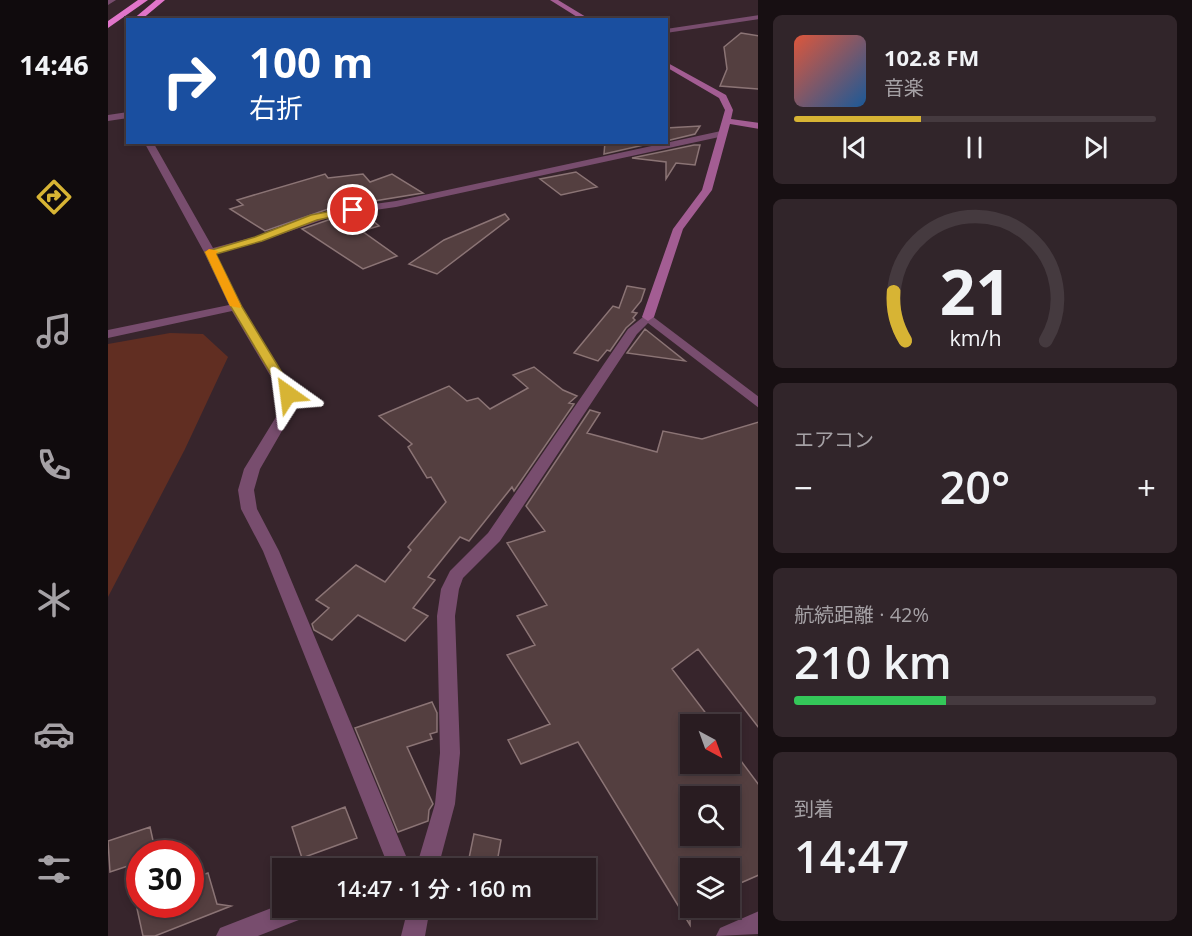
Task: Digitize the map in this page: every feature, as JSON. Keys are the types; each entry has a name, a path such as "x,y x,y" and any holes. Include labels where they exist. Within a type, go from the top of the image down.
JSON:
{"highway":[{"path":"108,26 144,0"},
{"path":"137,18 161,0"}],"street":[{"path":"108,3 113,0"},
{"path":"553,0 584,18"},
{"path":"668,31 758,17"},
{"path":"429,858 445,804 450,753 446,616 450,589 456,575 494,537 632,332 648,317 678,229 707,190 714,171 729,110 723,97 668,65"},
{"path":"108,118 126,116"},
{"path":"725,121 758,126"},
{"path":"210,252 258,239 331,213 396,204 722,134"},
{"path":"149,144 210,252 236,307 288,394 283,417 252,469 246,490 249,509 272,552 397,858"},
{"path":"108,334 236,307"},
{"path":"648,317 758,403"},
{"path":"228,936 276,918"},
{"path":"412,936 416,918"},
{"path":"728,936 758,922"}],"shaded area":[{"path":"170,333 203,334 228,357 185,449 108,597 108,344"}],"building":[{"path":"741,33 758,36 758,89 720,86 727,69 724,47"},
{"path":"700,126 695,134 668,141 668,128"},
{"path":"605,144 648,144 604,154"},
{"path":"700,145 695,165 676,163 666,179 666,162 632,158"},
{"path":"576,172 597,187 561,195 540,179"},
{"path":"325,174 328,178 363,174 370,182 392,174 423,193 331,208 265,231 230,209 243,205 237,200"},
{"path":"365,214 379,226 362,231 397,256 363,269 302,229 334,218"},
{"path":"505,214 509,219 437,274 409,264 444,240"},
{"path":"627,286 645,289 641,301 632,312 637,313 633,318 635,320 626,328 610,351 607,350 598,361 574,353 613,306 619,308"},
{"path":"645,329 685,361 627,353"},
{"path":"534,367 563,390 577,396 569,403 574,404 514,491 512,487 469,541 460,537 428,577 435,580 413,608 428,616 405,641 358,615 332,640 314,630 312,624 329,608 316,600 356,565 385,582 411,550 408,547 446,502 431,477 427,478 408,447 412,444 379,416 449,386 467,401 478,398 490,409 528,388 513,375"},
{"path":"590,410 600,413 587,433 657,452 663,431 702,439 758,422 758,727 698,649 672,669 706,714 680,714 680,774 740,774 740,760 758,784 758,875 740,883 740,858 680,858 680,909 578,742 521,764 508,740 550,724 507,655 535,645 517,616 547,605 507,543 545,531 526,506"},
{"path":"432,702 437,713 437,732 430,734 432,739 407,747 433,804 429,810 428,821 398,832 355,728"},
{"path":"345,807 357,838 302,858 292,827"},
{"path":"150,827 153,840 126,840 126,867 110,872 108,841"},
{"path":"474,834 501,840 498,858 469,858"},
{"path":"208,873 217,904 231,906 204,917 204,874"},
{"path":"139,918 201,918 155,936 143,936"}],"slow traffic":[{"path":"213,251 210,252 236,306"}],"route":[{"path":"288,394 236,307 210,252 258,239 315,217 353,210"}]}
